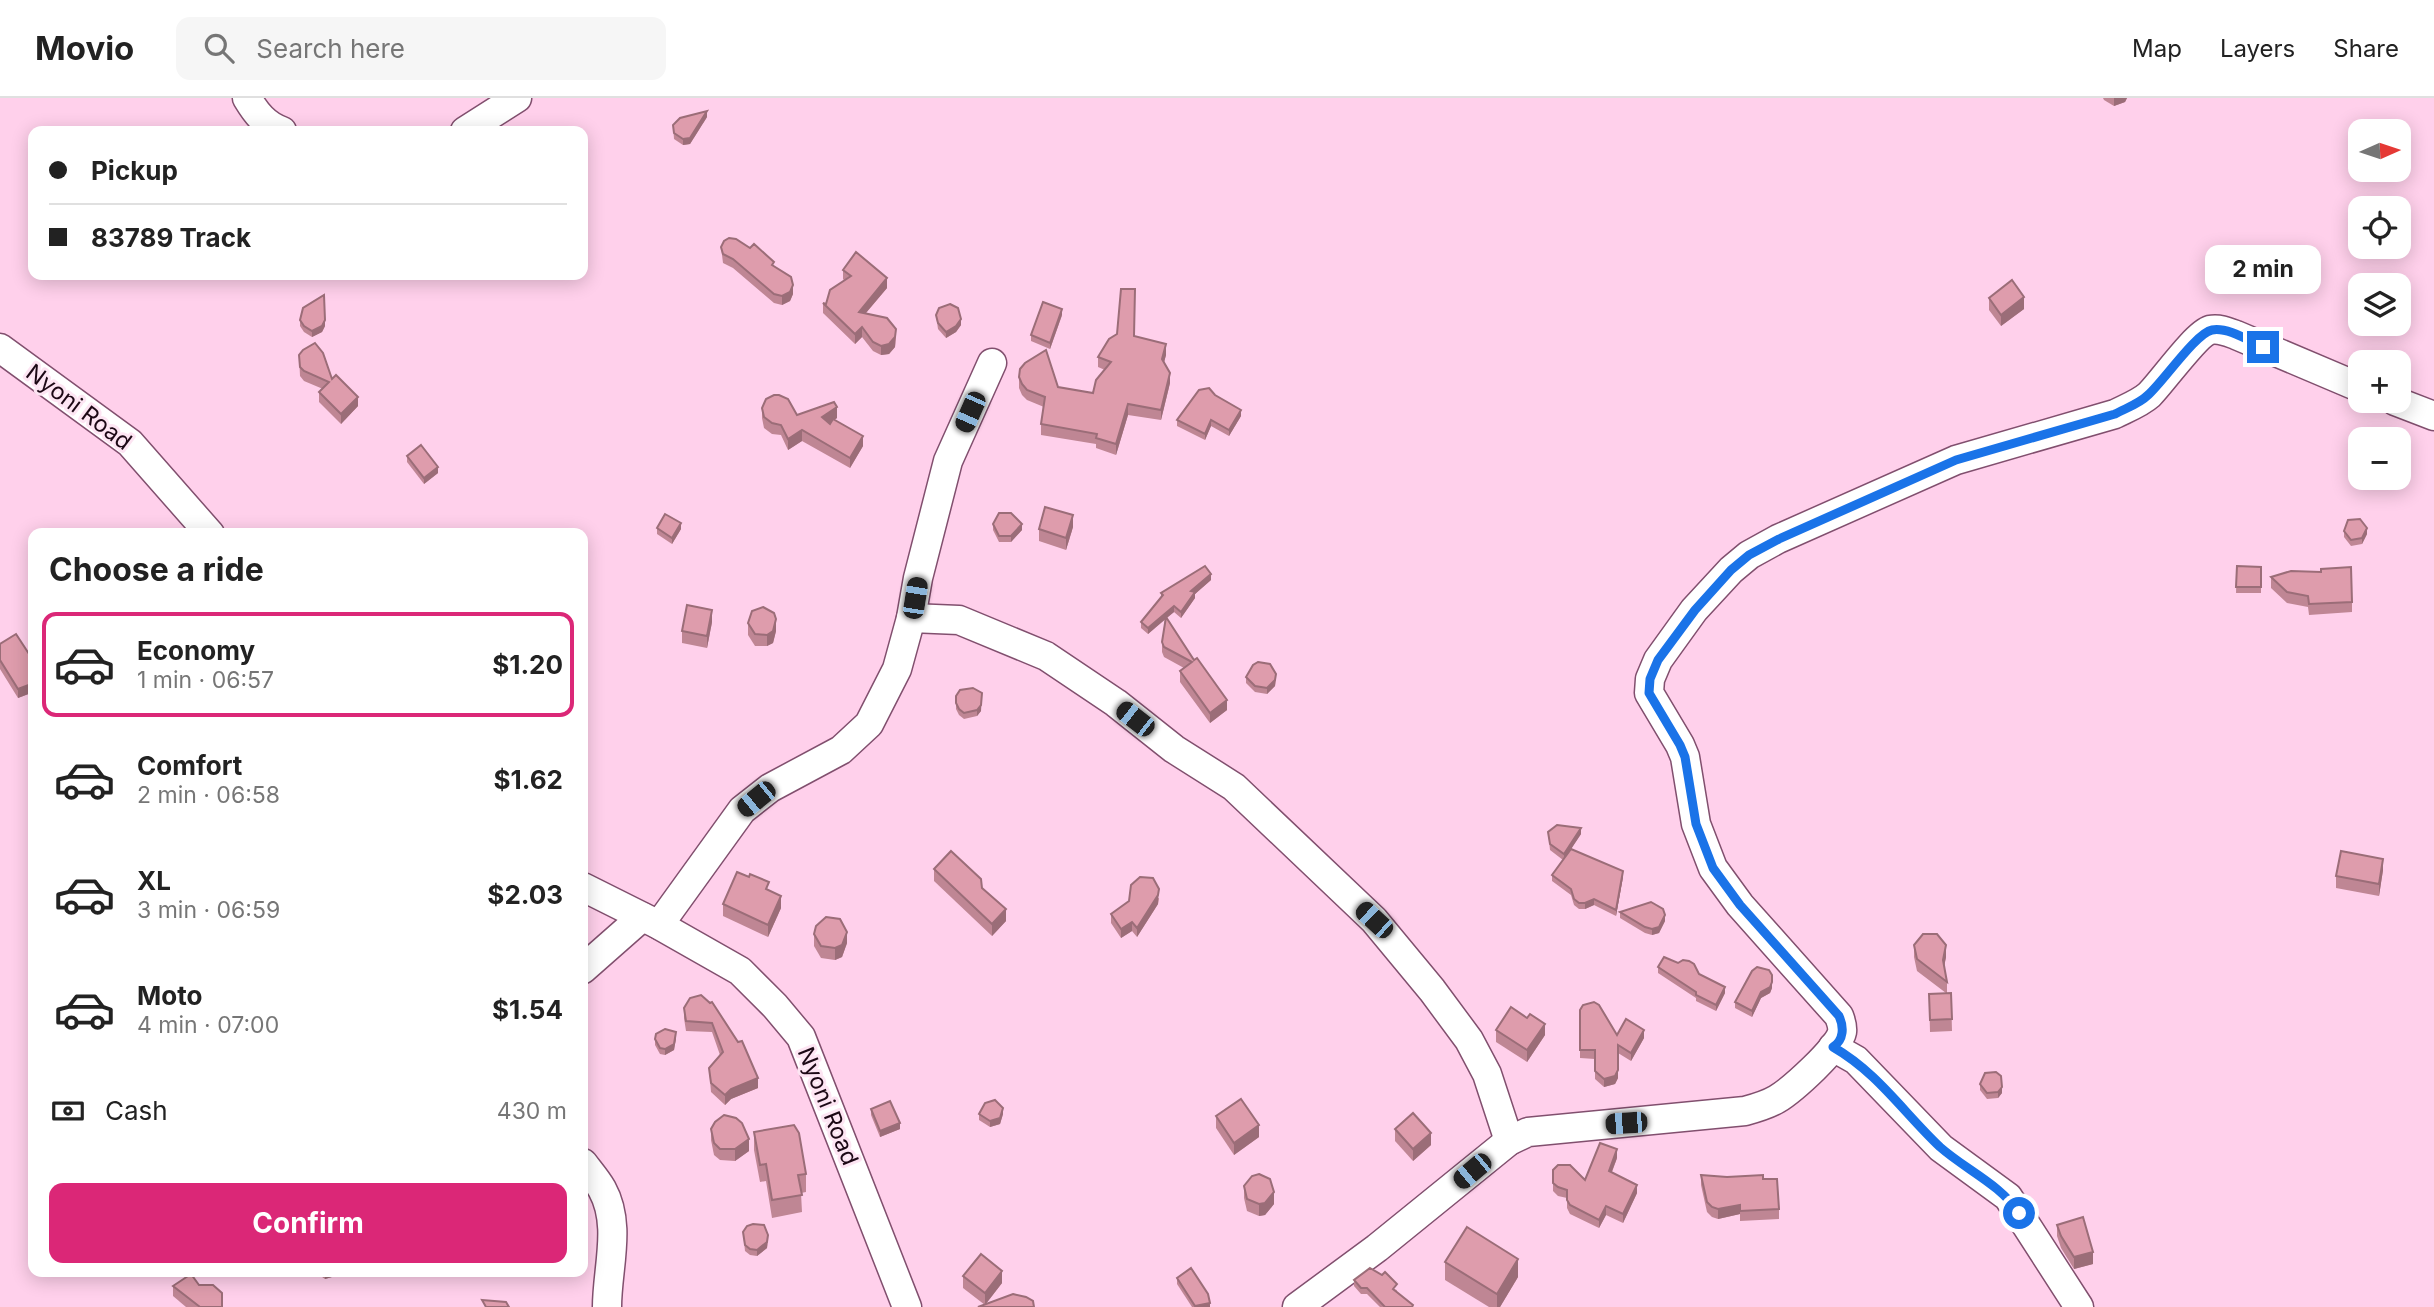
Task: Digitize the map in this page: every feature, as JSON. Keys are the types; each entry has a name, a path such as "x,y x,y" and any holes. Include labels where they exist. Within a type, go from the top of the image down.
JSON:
{"street":[{"path":"247,98 256,114 270,126"},
{"path":"473,126 517,98"},
{"path":"1297,1307 1377,1248 1509,1141 1528,1132 1541,1130 1745,1111 1779,1098 1838,1044 1843,1030 1839,1016 1740,905 1713,868 1696,824 1685,757 1649,693 1650,679 1658,660 1695,610 1731,570 1749,555 1779,539 1956,460 2115,414 2147,397 2204,333 2219,330 2236,335 2348,382"},
{"name":"Nyoni Road","path":"0,348 130,443 205,528"},
{"path":"588,965 651,921 742,810 770,788 841,750 869,724 897,669 948,461 992,363"},
{"path":"2411,407 2434,416"},
{"path":"911,618 959,620 1046,656 1174,748 1234,787 1374,920 1432,990 1469,1040 1487,1074 1509,1141"},
{"name":"Nyoni Road","path":"588,890 740,971 801,1037 907,1307"},
{"path":"1833,1047 1856,1060 1941,1148 2008,1197 2079,1307"},
{"path":"588,1170 602,1189 611,1215 612,1247 602,1301"}],"building":[{"path":"707,111 690,138 683,139 674,133 673,125 680,118"},
{"path":"729,238 736,239 750,248 754,244 774,262 772,265 791,277 793,285 790,292 782,296 774,294 733,259 723,254 721,247"},
{"path":"856,252 887,278 859,312 887,318 896,329 895,337 889,344 881,346 873,342 862,327 855,334 823,303 826,304 830,290 851,276 843,270"},
{"path":"2012,280 2024,297 2001,315 1989,298"},
{"path":"1121,289 1135,289 1134,336 1166,344 1162,359 1170,373 1161,410 1128,404 1116,444 1096,438 1097,434 1041,424 1045,397 1027,390 1019,377 1020,369 1046,350 1058,387 1093,393 1096,380 1111,362 1098,357 1109,339 1117,334"},
{"path":"324,295 325,320 322,326 312,331 300,320 303,308"},
{"path":"1043,302 1062,309 1050,343 1031,335"},
{"path":"950,304 958,308 961,319 946,332 938,323 936,315 939,308"},
{"path":"315,343 323,353 332,379 336,375 358,397 341,414 319,392 329,382 300,367 299,355"},
{"path":"1209,388 1215,395 1241,410 1229,430 1211,420 1205,434 1177,420 1199,390"},
{"path":"774,395 788,399 797,415 834,402 837,407 822,417 830,424 833,419 863,436 850,458 802,430 788,439 781,425 764,417 762,408 766,399"},
{"path":"421,445 438,467 424,478 407,456"},
{"path":"1045,507 1073,515 1066,538 1039,529"},
{"path":"999,513 1011,513 1022,524 1011,536 999,536 993,524"},
{"path":"665,514 681,523 672,538 657,528"},
{"path":"2360,519 2367,528 2362,538 2351,540 2344,531 2348,520"},
{"path":"1205,566 1211,574 1191,591 1195,592 1181,612 1174,606 1148,628 1141,622 1163,595 1161,593"},
{"path":"2237,566 2261,567 2261,587 2236,587"},
{"path":"2351,567 2352,602 2309,604 2308,596 2287,592 2271,577 2291,571 2321,572 2321,569"},
{"path":"687,605 712,610 707,636 682,631"},
{"path":"763,607 774,613 776,619 773,631 767,635 755,634 748,623 752,611"},
{"path":"1166,617 1194,660 1197,658 1227,700 1210,713 1180,671 1192,662 1164,647 1162,642"},
{"path":"16,634 28,652 28,685 18,689 0,660 0,644"},
{"path":"1258,662 1270,664 1276,674 1275,680 1267,688 1255,686 1246,677"},
{"path":"973,688 982,693 981,705 977,710 964,713 956,703 956,696 960,690"},
{"path":"1557,825 1581,828 1564,854 1550,844 1548,832"},
{"path":"1571,849 1623,871 1616,910 1594,899 1579,903 1574,899 1571,889 1552,875"},
{"path":"951,851 981,879 982,888 1006,909 992,924 934,869"},
{"path":"2341,851 2383,859 2379,884 2336,876"},
{"path":"737,872 769,882 766,889 781,896 768,925 723,904"},
{"path":"1140,877 1153,878 1159,889 1158,895 1137,928 1132,922 1121,929 1111,914 1129,901 1131,885"},
{"path":"1651,902 1663,909 1665,915 1659,927 1645,927 1620,912"},
{"path":"826,917 840,919 847,932 842,945 835,948 821,946 814,934 816,926"},
{"path":"1923,934 1937,934 1946,945 1943,960 1947,982 1917,959 1914,945"},
{"path":"1664,957 1678,963 1689,961 1694,964 1699,974 1725,987 1716,1005 1696,995 1696,992 1658,967"},
{"path":"1757,967 1769,970 1772,982 1770,987 1761,992 1752,1011 1735,1002 1752,971"},
{"path":"1951,993 1952,1019 1930,1020 1929,994"},
{"path":"701,995 712,1002 738,1042 742,1041 758,1078 731,1089 725,1095 711,1083 709,1068 723,1052 712,1023 686,1021 684,1008 690,998"},
{"path":"1594,1002 1599,1005 1617,1035 1626,1019 1644,1030 1631,1053 1618,1045 1618,1070 1615,1076 1604,1079 1595,1071 1595,1050 1580,1050 1580,1010 1583,1005"},
{"path":"1511,1007 1527,1018 1530,1014 1545,1024 1527,1050 1496,1030"},
{"path":"665,1029 676,1032 674,1044 665,1049 660,1048 655,1039 656,1034"},
{"path":"1996,1072 2001,1076 2002,1087 1998,1092 1987,1093 1980,1084 1985,1073"},
{"path":"1241,1099 1259,1125 1234,1143 1216,1116"},
{"path":"995,1100 1003,1108 1000,1118 990,1121 979,1114 985,1103"},
{"path":"890,1101 900,1123 880,1131 871,1109"},
{"path":"1413,1113 1431,1133 1413,1149 1395,1129"},
{"path":"724,1115 736,1118 742,1123 749,1139 735,1149 720,1149 714,1143 711,1129"},
{"path":"794,1125 799,1133 806,1174 798,1175 802,1195 772,1200 766,1164 760,1165 754,1132"},
{"path":"1600,1143 1617,1149 1609,1171 1637,1185 1623,1214 1606,1206 1599,1220 1570,1205 1567,1190 1553,1183 1553,1170 1558,1165 1570,1165 1585,1180"},
{"path":"1259,1174 1270,1179 1274,1192 1265,1203 1259,1204 1247,1199 1244,1186 1252,1176"},
{"path":"1701,1175 1763,1175 1763,1179 1777,1179 1779,1209 1740,1211 1740,1205 1718,1209 1712,1207 1707,1202"},
{"path":"2083,1217 2093,1252 2074,1257 2057,1225"},
{"path":"764,1225 768,1235 767,1242 757,1250 745,1245 743,1232 747,1226"},
{"path":"1467,1227 1518,1259 1497,1294 1445,1262"},
{"path":"981,1254 1002,1271 985,1293 963,1276"},
{"path":"1191,1268 1208,1294 1210,1303 1195,1306 1177,1278"},
{"path":"1370,1268 1382,1275 1385,1272 1397,1284 1393,1289 1413,1305 1412,1307 1385,1307 1367,1288 1361,1288 1354,1280"},
{"path":"186,1277 193,1277 199,1285 213,1285 222,1293 222,1307 200,1307 173,1286"},
{"path":"1013,1294 1033,1301 1034,1307 978,1307"},
{"path":"482,1300 506,1302 509,1307 486,1307"}],"route":[{"path":"2019,1213 2008,1197 1941,1148 1856,1060 1833,1047 1838,1044 1843,1030 1839,1016 1740,905 1713,868 1696,824 1685,757 1653,703 1649,693 1650,679 1658,660 1695,610 1717,584 1749,555 1816,520 1956,460 2115,414 2132,406 2147,397 2204,333 2211,330 2236,335 2263,347"}]}
